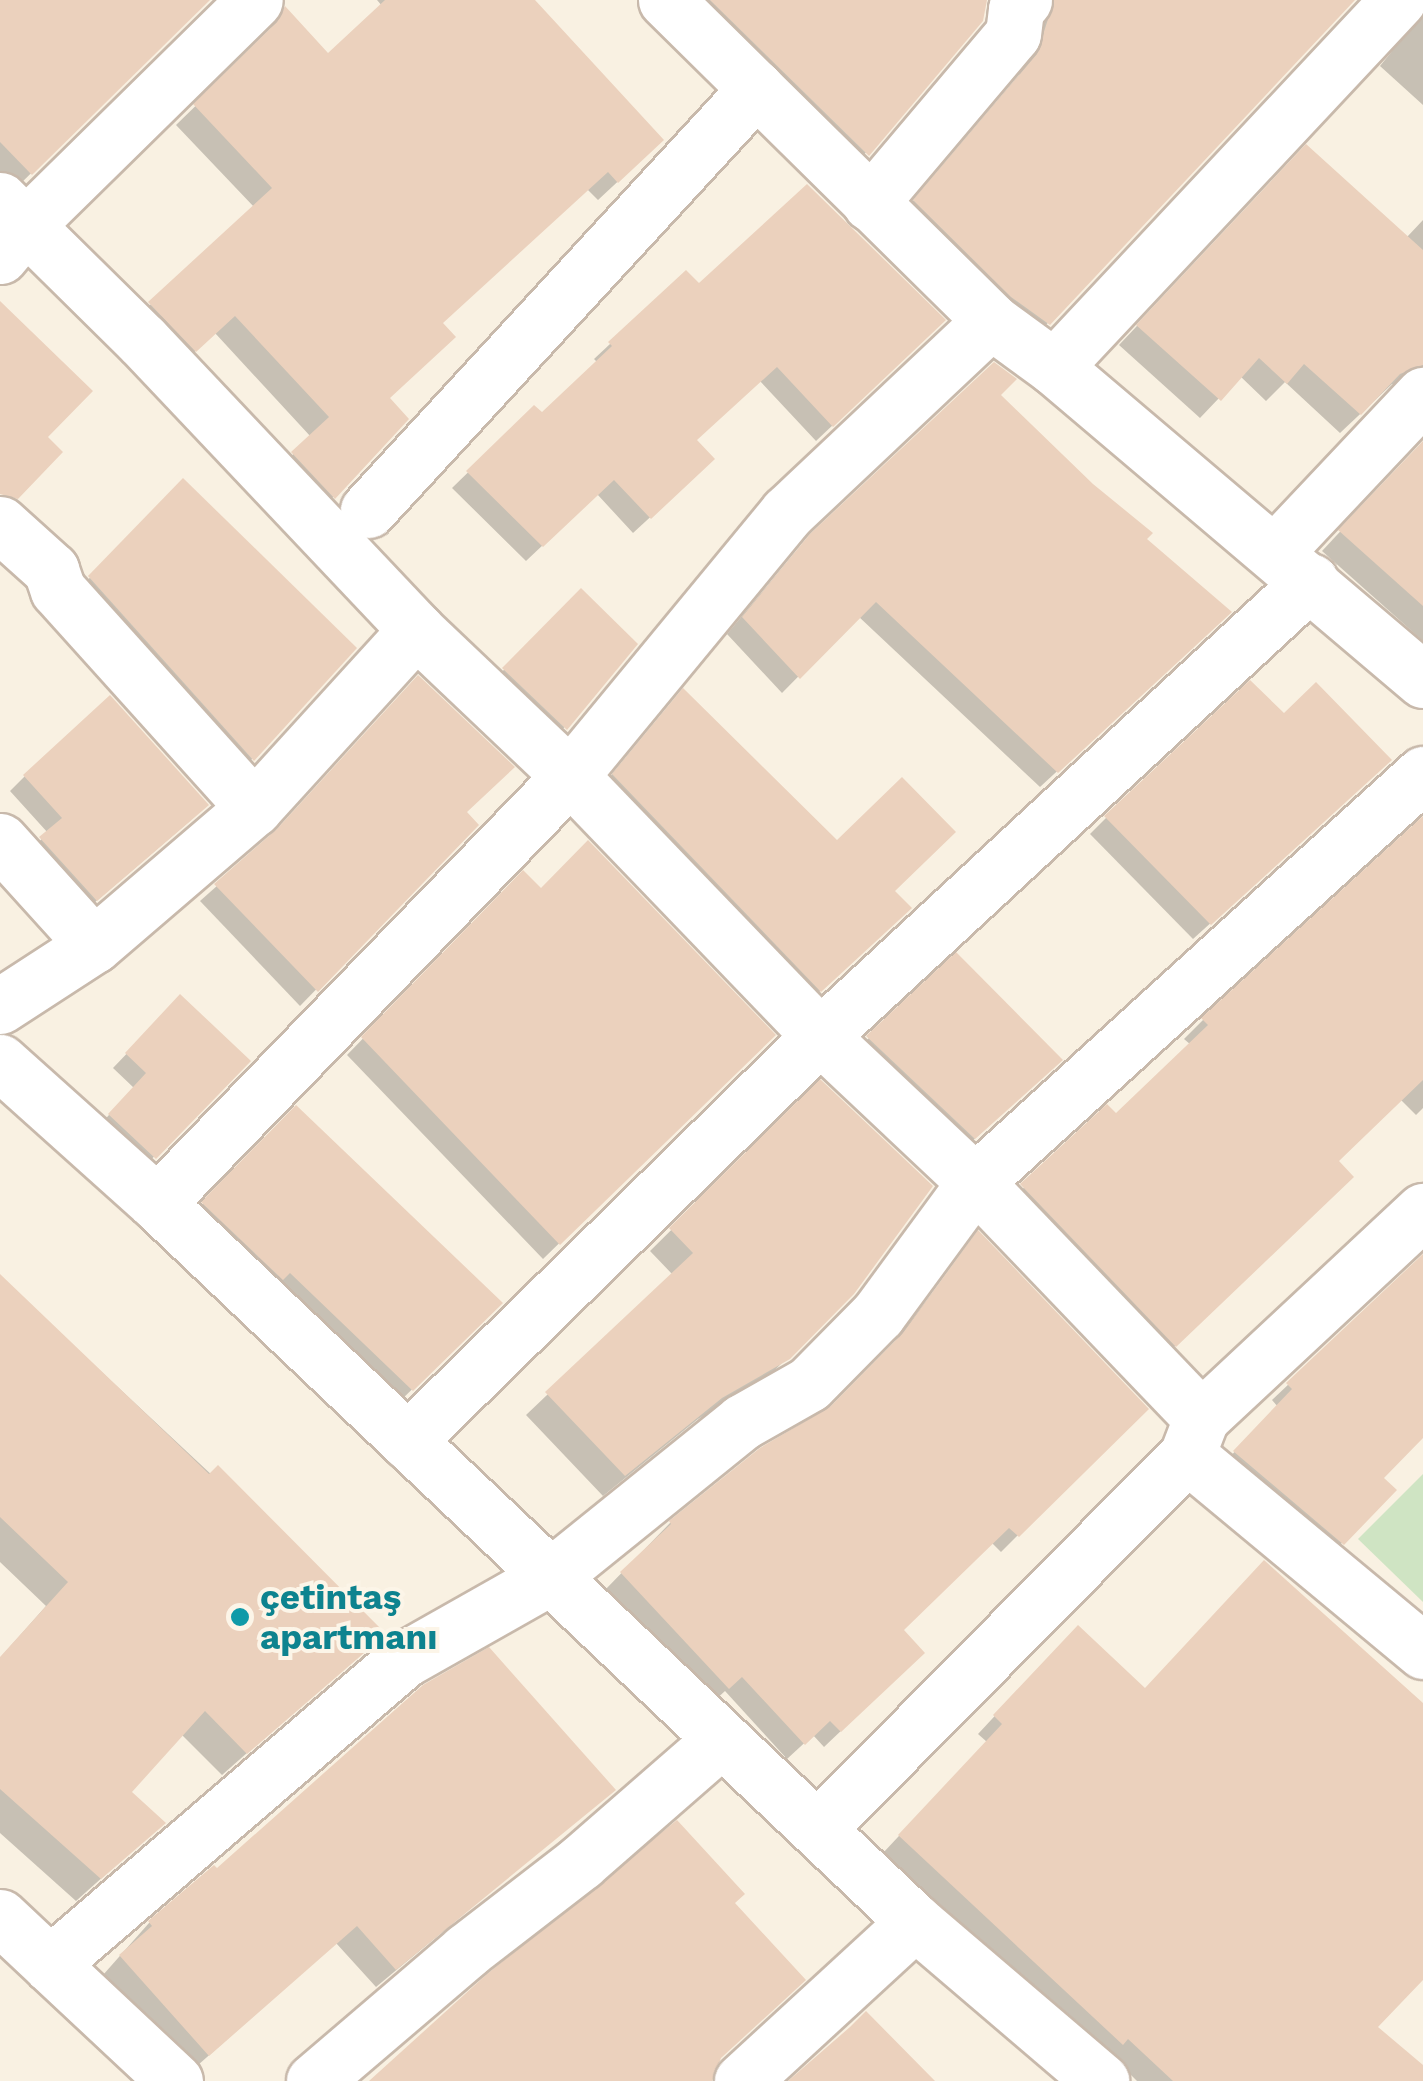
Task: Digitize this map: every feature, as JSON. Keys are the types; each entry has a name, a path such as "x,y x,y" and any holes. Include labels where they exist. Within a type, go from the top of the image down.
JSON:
{"street":[{"path":"254,0 8,228 143,341 416,630 570,776 820,1036 975,1182 1194,1437 1423,1651"},
{"path":"666,0 991,321 1054,367 1423,680"},
{"path":"870,203 1013,34 1016,9 1024,0"},
{"path":"1054,367 1398,0"},
{"path":"368,510 756,90"},
{"path":"158,1203 570,776 787,513 991,321"},
{"path":"407,1441 1293,566 1423,395"},
{"path":"0,524 50,570 58,590 254,808"},
{"path":"0,1006 94,946 254,808 416,630"},
{"path":"50,1964 405,1659 550,1578 742,1422 809,1384 878,1314 975,1182 1423,774"},
{"path":"0,840 94,946"},
{"path":"0,1062 158,1203 915,1922 1102,2081"},
{"path":"817,1829 1194,1437 1423,1211"},
{"path":"314,2081 466,1951 581,1862 721,1740"},
{"path":"0,1917 175,2081"},
{"path":"742,2081 915,1922"}],"green space":[{"path":"1423,1474 1423,1602 1358,1539"}],"building":[{"path":"0,0 210,0 32,175 0,142"},
{"path":"385,0 535,0 664,140 618,183 608,172 443,323 456,337 390,398 409,419 335,499 291,452 329,417 235,316 196,352 148,302 272,188 193,104 277,22 285,6 328,53"},
{"path":"710,0 987,0 983,21 869,156"},
{"path":"1054,0 1355,0 1050,325 1011,297 913,200 1037,54"},
{"path":"1306,144 1423,250 1423,365 1400,374 1361,415 1304,364 1287,384 1259,358 1221,401 1136,325"},
{"path":"807,184 946,320 833,427 777,367 697,440 715,459 651,519 614,480 543,547 466,471 534,405 542,412 612,346 608,342 686,270 699,283"},
{"path":"0,301 93,391 48,437 63,452 18,499 0,494"},
{"path":"994,362 1017,379 1001,395 1093,484 1153,533 1147,539 1232,612 1058,773 876,602 800,679 742,617 810,534"},
{"path":"1423,441 1423,606 1338,530"},
{"path":"183,478 357,648 254,761 88,576"},
{"path":"581,588 638,644 567,730 502,668"},
{"path":"418,675 515,767 467,812 479,825 318,992 214,884 277,829"},
{"path":"1250,680 1284,713 1316,682 1392,760 1211,925 1104,816"},
{"path":"683,688 837,840 902,777 956,832 895,891 912,908 821,992 612,774"},
{"path":"110,695 209,805 97,901 39,837 62,818 23,775"},
{"path":"1423,816 1423,1080 1339,1161 1354,1177 1176,1347 1020,1184 1107,1104 1116,1113 1208,1025 1201,1018"},
{"path":"588,840 776,1035 560,1245 361,1037 523,870 541,888"},
{"path":"956,952 1063,1060 975,1139 866,1036"},
{"path":"180,994 251,1061 156,1159 108,1114 146,1073 125,1053"},
{"path":"820,1079 933,1186 854,1294 790,1359 722,1398 625,1476 545,1392 693,1253 669,1228"},
{"path":"296,1105 503,1303 413,1391 290,1273 283,1280 201,1202"},
{"path":"978,1230 1149,1409 1019,1537 1009,1528 904,1630 925,1653 841,1732 830,1721 805,1745 742,1677 729,1689 620,1572 671,1524 669,1521 760,1448 831,1406 903,1333"},
{"path":"1423,1254 1423,1438 1384,1478 1397,1490 1344,1545 1233,1451 1292,1389 1286,1383"},
{"path":"0,1274 209,1474 218,1465 386,1634 247,1754 205,1711 132,1792 166,1823 101,1879 0,1789 0,1657 68,1582 0,1517"},
{"path":"1264,1560 1423,1703 1423,1980 1378,2027 1423,2065 1423,2081 1173,2081 1128,2039 1123,2045 898,1835 1002,1724 993,1715 1078,1625 1145,1688"},
{"path":"489,1647 616,1790 396,1970 357,1926 209,2056 119,1955 152,1926 148,1921 214,1865 217,1868 423,1685"},
{"path":"677,1820 745,1894 735,1903 806,1980 721,2058 712,2081 369,2081 486,1975"},
{"path":"866,2011 935,2081 788,2081 850,2027"}],"place":[{"name":"çetintaş apartmanı","path":"240,1617"}]}
